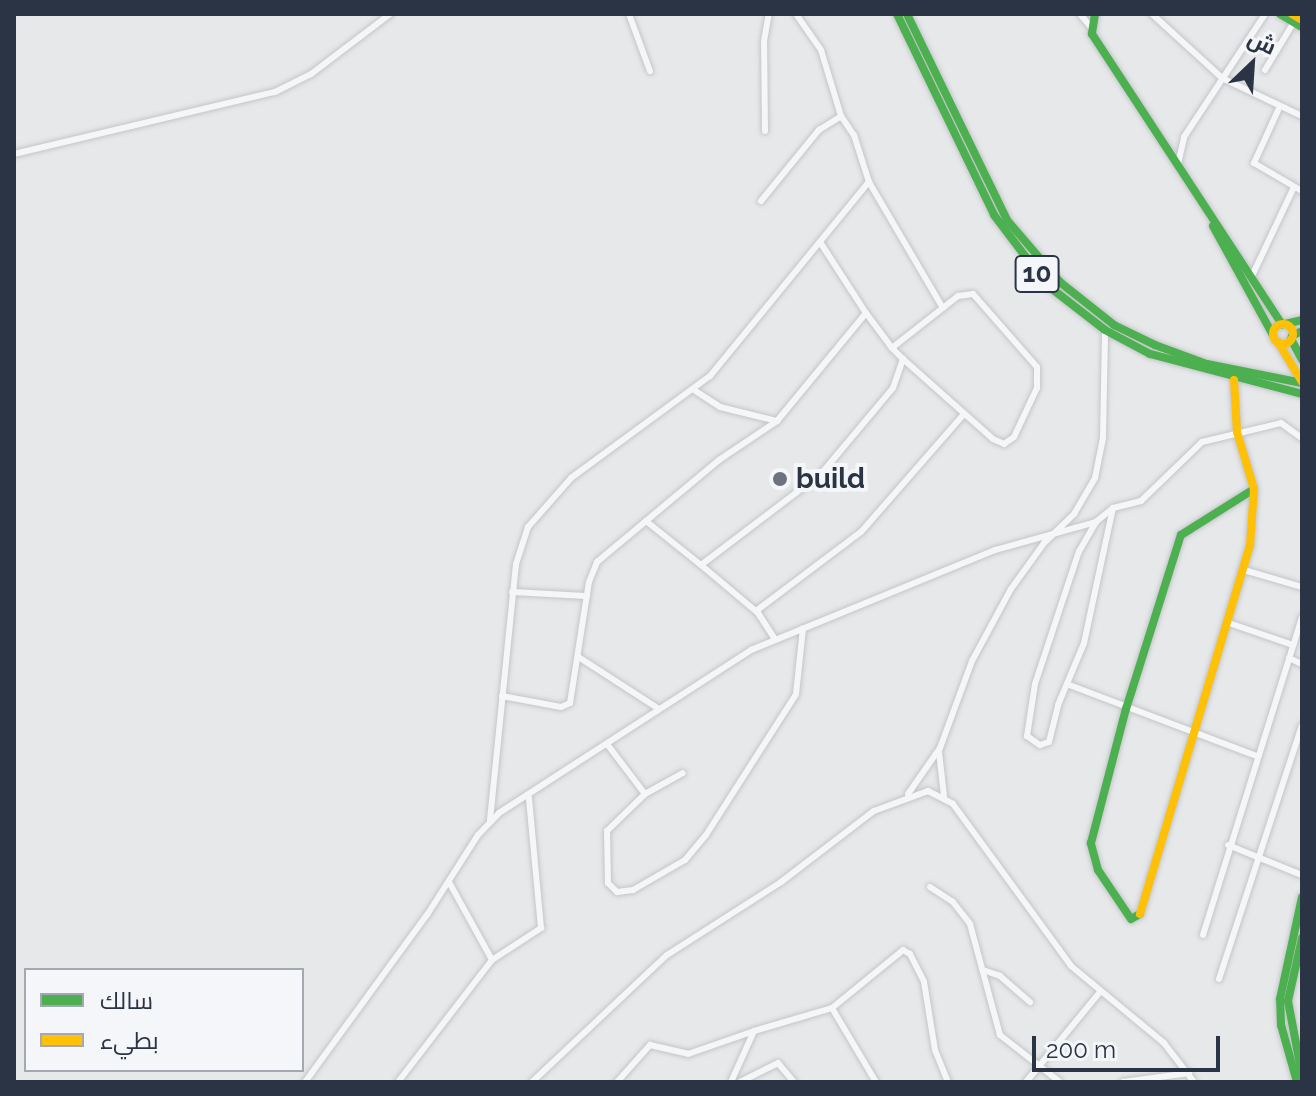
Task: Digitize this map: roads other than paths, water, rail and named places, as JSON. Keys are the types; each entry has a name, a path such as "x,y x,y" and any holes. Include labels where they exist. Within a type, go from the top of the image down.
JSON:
{"main road":[{"name":"10","path":"897,14 1002,229 1047,285 1105,330 1150,354 1234,380 1302,394"},
{"name":"10","path":"907,14 1007,220 1069,291 1114,325 1183,357 1302,383"},
{"path":"1095,14 1090,26 1213,225 1302,383"},
{"path":"1280,14 1297,21"},
{"path":"1213,225 1284,324 1302,360"},
{"path":"1276,338 1284,324 1302,320"},
{"path":"1276,338 1292,337 1302,331"},
{"path":"1234,380 1237,432 1254,489 1244,570 1142,912 1131,919 1098,870 1091,843 1126,709 1181,535 1254,489"},
{"path":"1297,1082 1281,1025 1280,999 1302,897"},
{"path":"1302,938 1288,1001 1302,1075"}],"street":[{"path":"14,154 275,92 311,74 390,14"},
{"path":"629,14 650,71"},
{"path":"765,131 764,41 769,14"},
{"path":"796,14 821,50 841,116 854,135 869,182 943,308"},
{"path":"1080,14 1090,26"},
{"path":"1152,14 1222,78 1302,116"},
{"path":"1178,168 1181,142 1265,14"},
{"path":"1265,70 1297,21"},
{"path":"1280,106 1254,163 1302,191"},
{"path":"761,201 819,130 841,116"},
{"path":"490,820 512,592 522,541 540,509 571,478 694,390 869,182"},
{"path":"1251,279 1294,187"},
{"path":"820,242 892,348 963,415 999,443 1008,442 1033,400 1038,373 973,294 963,293 892,348"},
{"path":"502,696 565,706 573,698 587,596 597,562 777,421 866,313"},
{"path":"908,794 940,748 961,685 996,613 1026,565 1085,497 1101,459 1105,330"},
{"path":"701,565 821,474 893,388 903,359"},
{"path":"694,390 720,407 777,421"},
{"path":"756,611 861,532 963,415"},
{"path":"1113,508 1100,551 1087,631 1049,742 1032,742 1027,732 1035,684 1079,551 1096,522 1113,508 1141,501 1196,444 1281,423 1302,438"},
{"path":"646,521 756,611 775,639"},
{"path":"305,1082 490,820 529,798 659,709 775,639 995,550 1096,522"},
{"path":"1244,570 1302,587"},
{"path":"512,592 587,596"},
{"path":"1203,935 1228,845 1302,617"},
{"path":"1229,623 1293,645"},
{"path":"683,773 645,794 607,831 608,883 617,892 633,890 685,860 706,835 796,694 803,628"},
{"path":"580,658 659,709"},
{"path":"1289,658 1302,664"},
{"path":"1067,684 1126,709 1257,756"},
{"path":"1219,979 1256,856 1302,725"},
{"path":"607,744 645,794"},
{"path":"940,748 944,797 1062,955 1100,992 1164,1043 1194,1082"},
{"path":"532,1082 667,955 781,882 874,811 908,794 928,791 944,797"},
{"path":"398,1082 492,960 535,936 542,926 529,798"},
{"path":"1228,845 1302,875"},
{"path":"449,882 492,960"},
{"path":"930,887 965,916 1000,1035 1060,1082"},
{"path":"617,1082 650,1045 688,1054 832,1008 898,951 907,951 924,982 935,1050 948,1082"},
{"path":"983,970 997,974 1030,1002"},
{"path":"1026,1082 1100,992"},
{"path":"832,1008 876,1082"},
{"path":"731,1082 754,1031"},
{"path":"740,1082 778,1063 794,1082"},
{"path":"1123,1082 1189,1073"}],"place":[{"name":"build","path":"780,479"}]}
